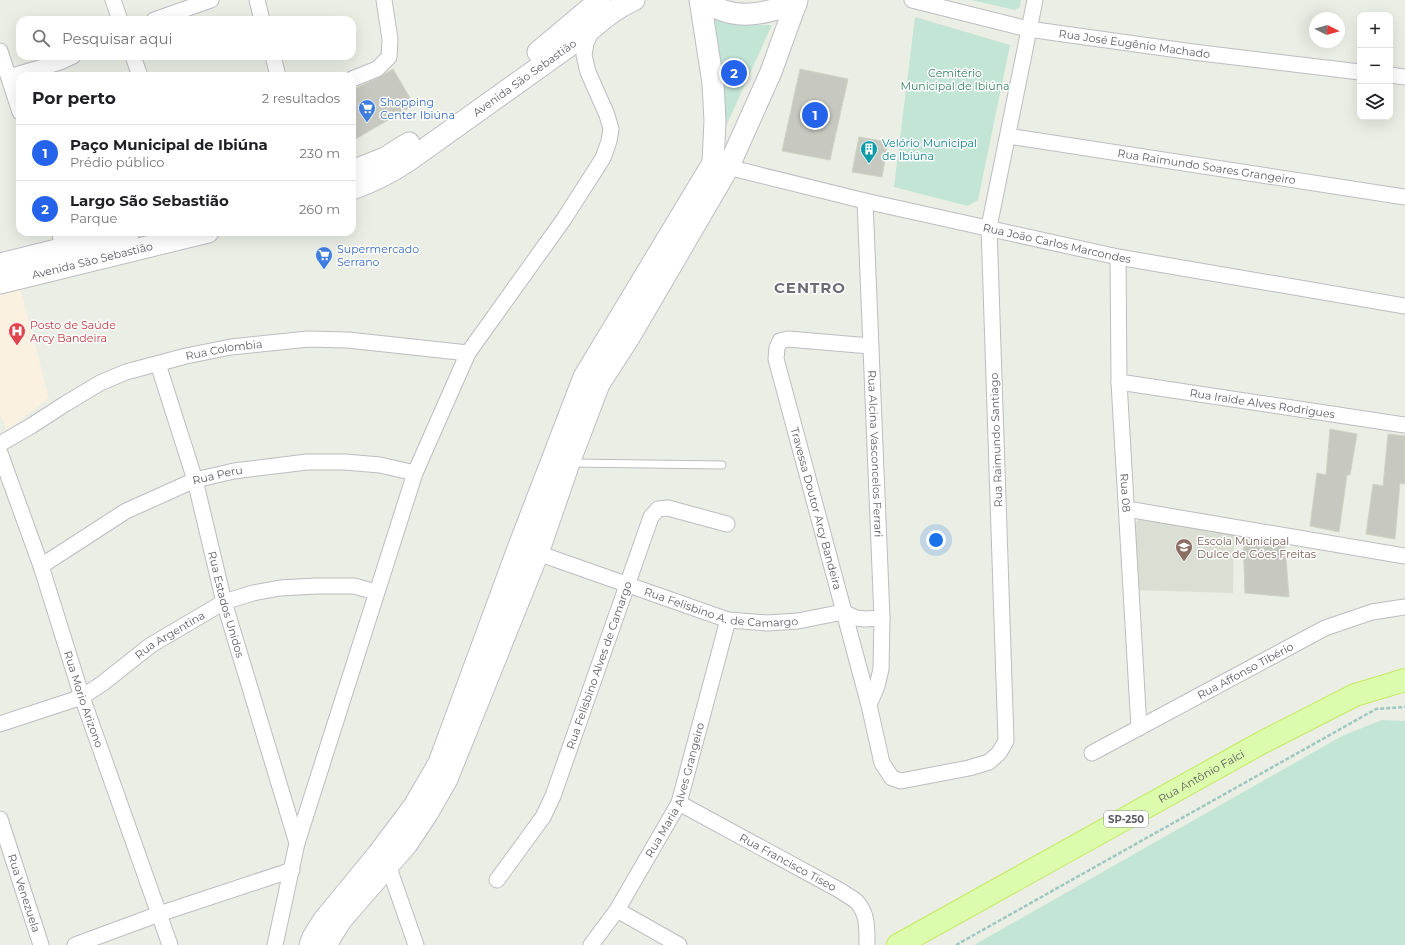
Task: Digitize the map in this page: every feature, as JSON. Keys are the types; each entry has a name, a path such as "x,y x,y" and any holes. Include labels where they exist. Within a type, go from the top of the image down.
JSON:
{"main road":[{"name":"Avenida São Sebastião","path":"356,183 363,173 457,111 547,45 599,0"},
{"name":"Avenida São Sebastião","path":"363,173 389,173 583,36 605,17 624,4 634,0"},
{"path":"700,0 714,82 715,121 720,165"},
{"path":"706,0 719,9 744,14 767,12 800,1"},
{"path":"327,945 342,919 383,860 439,763 529,550 560,462 592,380 720,165 771,72 800,1"},
{"name":"Avenida São Sebastião","path":"0,264 61,240 123,240 166,236"},
{"name":"Avenida São Sebastião","path":"0,283 123,240"},
{"name":"Rua Antônio Falci","path":"898,945 1261,744 1355,695 1405,680"},
{"path":"1355,695 1405,690"},
{"path":"310,945 323,921 383,860"}],"street":[{"path":"113,0 119,16"},
{"path":"165,16 211,0"},
{"path":"257,0 261,16"},
{"path":"356,77 377,69 389,57 390,39 384,0"},
{"path":"275,945 297,843 415,473 468,353 564,219 603,158 609,141 611,129 607,115 588,72 584,55 586,43 594,26 599,0"},
{"name":"Rua José Eugênio Machado","path":"912,0 1028,28 1193,52 1357,72"},
{"name":"Rua Raimundo Santiago","path":"882,763 892,778 901,781 912,780 969,768 989,762 999,753 1006,741 989,228 1028,28 1035,0"},
{"path":"0,51 16,99"},
{"path":"26,72 64,60"},
{"path":"134,60 139,72"},
{"path":"274,60 277,72"},
{"path":"9,77 16,75"},
{"path":"1393,75 1405,77"},
{"name":"Rua Raimundo Soares Grangeiro","path":"1008,136 1405,197"},
{"name":"Rua João Carlos Marcondes","path":"720,165 865,201 1118,257 1405,306"},
{"name":"Rua Alcina Vasconcelos Ferrari","path":"865,201 882,618 881,669 877,686 869,705"},
{"name":"Rua 08","path":"1118,257 1119,382 1139,728"},
{"name":"Travessa Doutor Arcy Bandeira","path":"870,346 788,339 780,342 777,348 776,359 869,705 882,763"},
{"name":"Rua Colombia","path":"0,444 100,383 126,372 186,356 231,347 308,340 348,340 468,353"},
{"name":"Rua Estados Unidos","path":"158,364 195,480 224,602 297,843"},
{"name":"Rua Iraíde Alves Rodrigues","path":"1119,382 1405,426"},
{"name":"Rua Morio Arizono","path":"0,453 40,566 82,697 170,945"},
{"name":"Rua Peru","path":"40,566 126,511 195,480 234,471 307,462 346,462 380,465 415,473"},
{"name":"Rua Felisbino Alves de Camargo","path":"497,880 543,817 553,796 651,517 658,509 668,508 727,524"},
{"path":"1127,509 1405,556"},
{"name":"Rua Felisbino A. de Camargo","path":"529,550 728,620 767,623 798,620 843,612 856,618 882,618"},
{"name":"Rua Argentina","path":"0,724 82,697 103,683 151,644 224,602 253,593 280,588 354,586 376,592"},
{"name":"Rua Affonso Tibério","path":"1092,753 1325,628 1372,612 1405,607"},
{"name":"Rua Maria Alves Grangeiro","path":"591,945 617,910 679,803 728,620"},
{"name":"Rua Francisco Tiseo","path":"679,803 841,891 857,902 865,914 867,945"},
{"name":"Rua Venezuela","path":"0,819 41,945"},
{"path":"383,860 416,945"},
{"path":"75,945 159,914 292,870"},
{"path":"617,910 679,945"}],"lane":[{"path":"560,462 722,465"}],"path":[{"path":"956,945 1376,708 1405,707"}],"shaded area":[{"name":"Posto de Saúde Arcy Bandeira","path":"20,288 49,398 10,428 6,429 0,413 0,293"},
{"name":"Escola Municipal Dulce de Góes Freitas","path":"1139,519 1159,520 1234,534 1233,593 1135,590 1133,531 1135,524"}],"green space":[{"path":"971,0 1021,0 1020,7 1015,10"},
{"name":"Cemitério Municipal de Ibiúna","path":"915,17 1010,45 978,200 968,206 894,187"},
{"path":"715,19 737,25 772,25 727,124 720,120"},
{"path":"1382,720 1405,721 1405,945 974,945 1342,736"}],"building":[{"name":"Shopping Center Ibiúna","path":"393,69 414,105 356,139 356,88"},
{"path":"800,69 848,79 830,160 782,151"},
{"name":"Velório Municipal de Ibiúna","path":"859,137 888,142 882,177 852,172"},
{"path":"1330,429 1357,434 1350,475 1347,475 1339,532 1310,526 1317,473 1326,475"},
{"path":"1388,434 1405,436 1405,484 1400,483 1395,539 1366,534 1373,484 1383,486"},
{"path":"1243,538 1285,545 1289,597 1245,593"}],"place":[{"name":"Largo São Sebastião","path":"734,73"},
{"name":"Paço Municipal de Ibiúna","path":"815,115"},
{"name":"Shopping Center Ibiúna","path":"367,123"},
{"name":"Velório Municipal de Ibiúna","path":"869,164"},
{"name":"Supermercado Serrano","path":"324,270"},
{"name":"Posto de Saúde Arcy Bandeira","path":"17,346"},
{"name":"Escola Municipal Dulce de Góes Freitas","path":"1184,562"}],"district":[{"name":"CENTRO","path":"810,287"}]}
